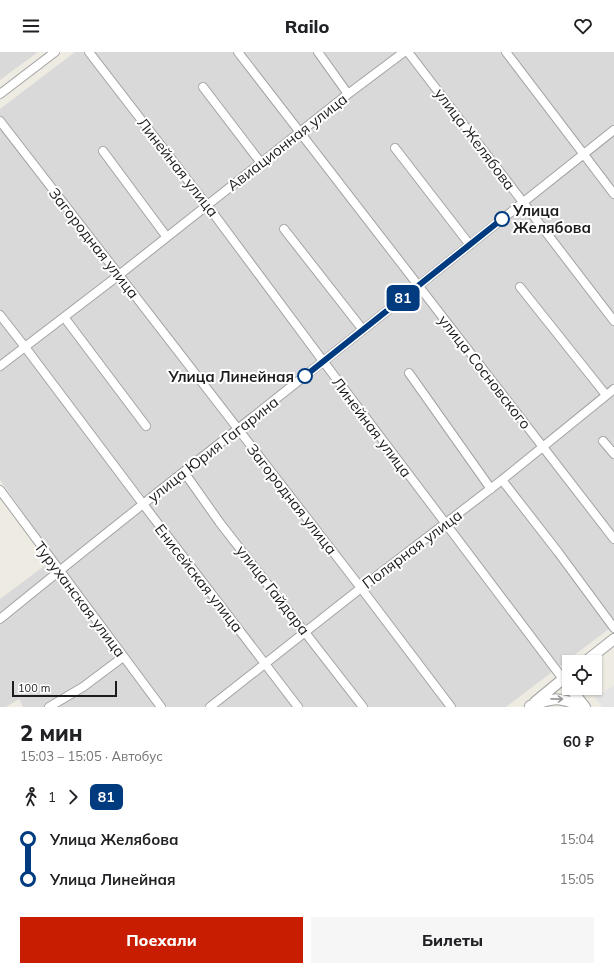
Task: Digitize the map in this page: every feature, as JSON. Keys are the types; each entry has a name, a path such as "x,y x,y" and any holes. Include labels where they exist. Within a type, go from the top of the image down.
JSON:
{"street":[{"path":"0,94 55,52"},
{"name":"Линейная улица","path":"89,52 207,205 445,524 562,674"},
{"name":"улица Сосновского","path":"238,52 614,539"},
{"path":"318,52 348,94"},
{"name":"Авиационная улица","path":"0,366 119,275 166,236 348,94 404,52"},
{"name":"улица Желябова","path":"408,52 614,321"},
{"path":"506,52 614,194"},
{"path":"203,87 261,163"},
{"name":"Загородная улица","path":"0,121 452,707"},
{"name":"улица Юрия Гагарина","path":"0,619 322,361 614,130"},
{"path":"395,148 470,245"},
{"path":"103,151 166,236"},
{"path":"284,229 363,330"},
{"path":"520,287 606,395"},
{"name":"Енисейская улица","path":"0,315 26,347 143,504 298,707"},
{"path":"64,317 146,426"},
{"path":"409,373 491,489"},
{"name":"Полярная улица","path":"210,707 361,588 491,489 614,389"},
{"path":"603,441 614,454"},
{"name":"улица Гайдара","path":"184,472 220,523 363,707"},
{"path":"502,480 558,552 614,628"},
{"name":"Туруханская улица","path":"0,490 123,657 162,707"},
{"path":"594,655 614,639"},
{"path":"49,707 84,687 123,657"},
{"path":"530,707 562,686"},
{"name":"Линейная улица","path":"576,695 584,707"},
{"path":"530,707 549,699 560,699 584,707"}],"shaded area":[{"path":"0,52 38,52 0,80"},
{"path":"75,52 614,52 614,625 574,655 562,655 562,664 506,707 23,707 19,699 6,707 0,707 0,599 55,558 0,480 0,109"},
{"path":"614,685 614,707 602,707 595,698 602,695 602,693"}],"bus line":[{"name":"81","path":"305,376 502,219"}],"place":[{"name":"Улица Желябова","path":"502,219"},
{"name":"Улица Линейная","path":"305,376"}]}
